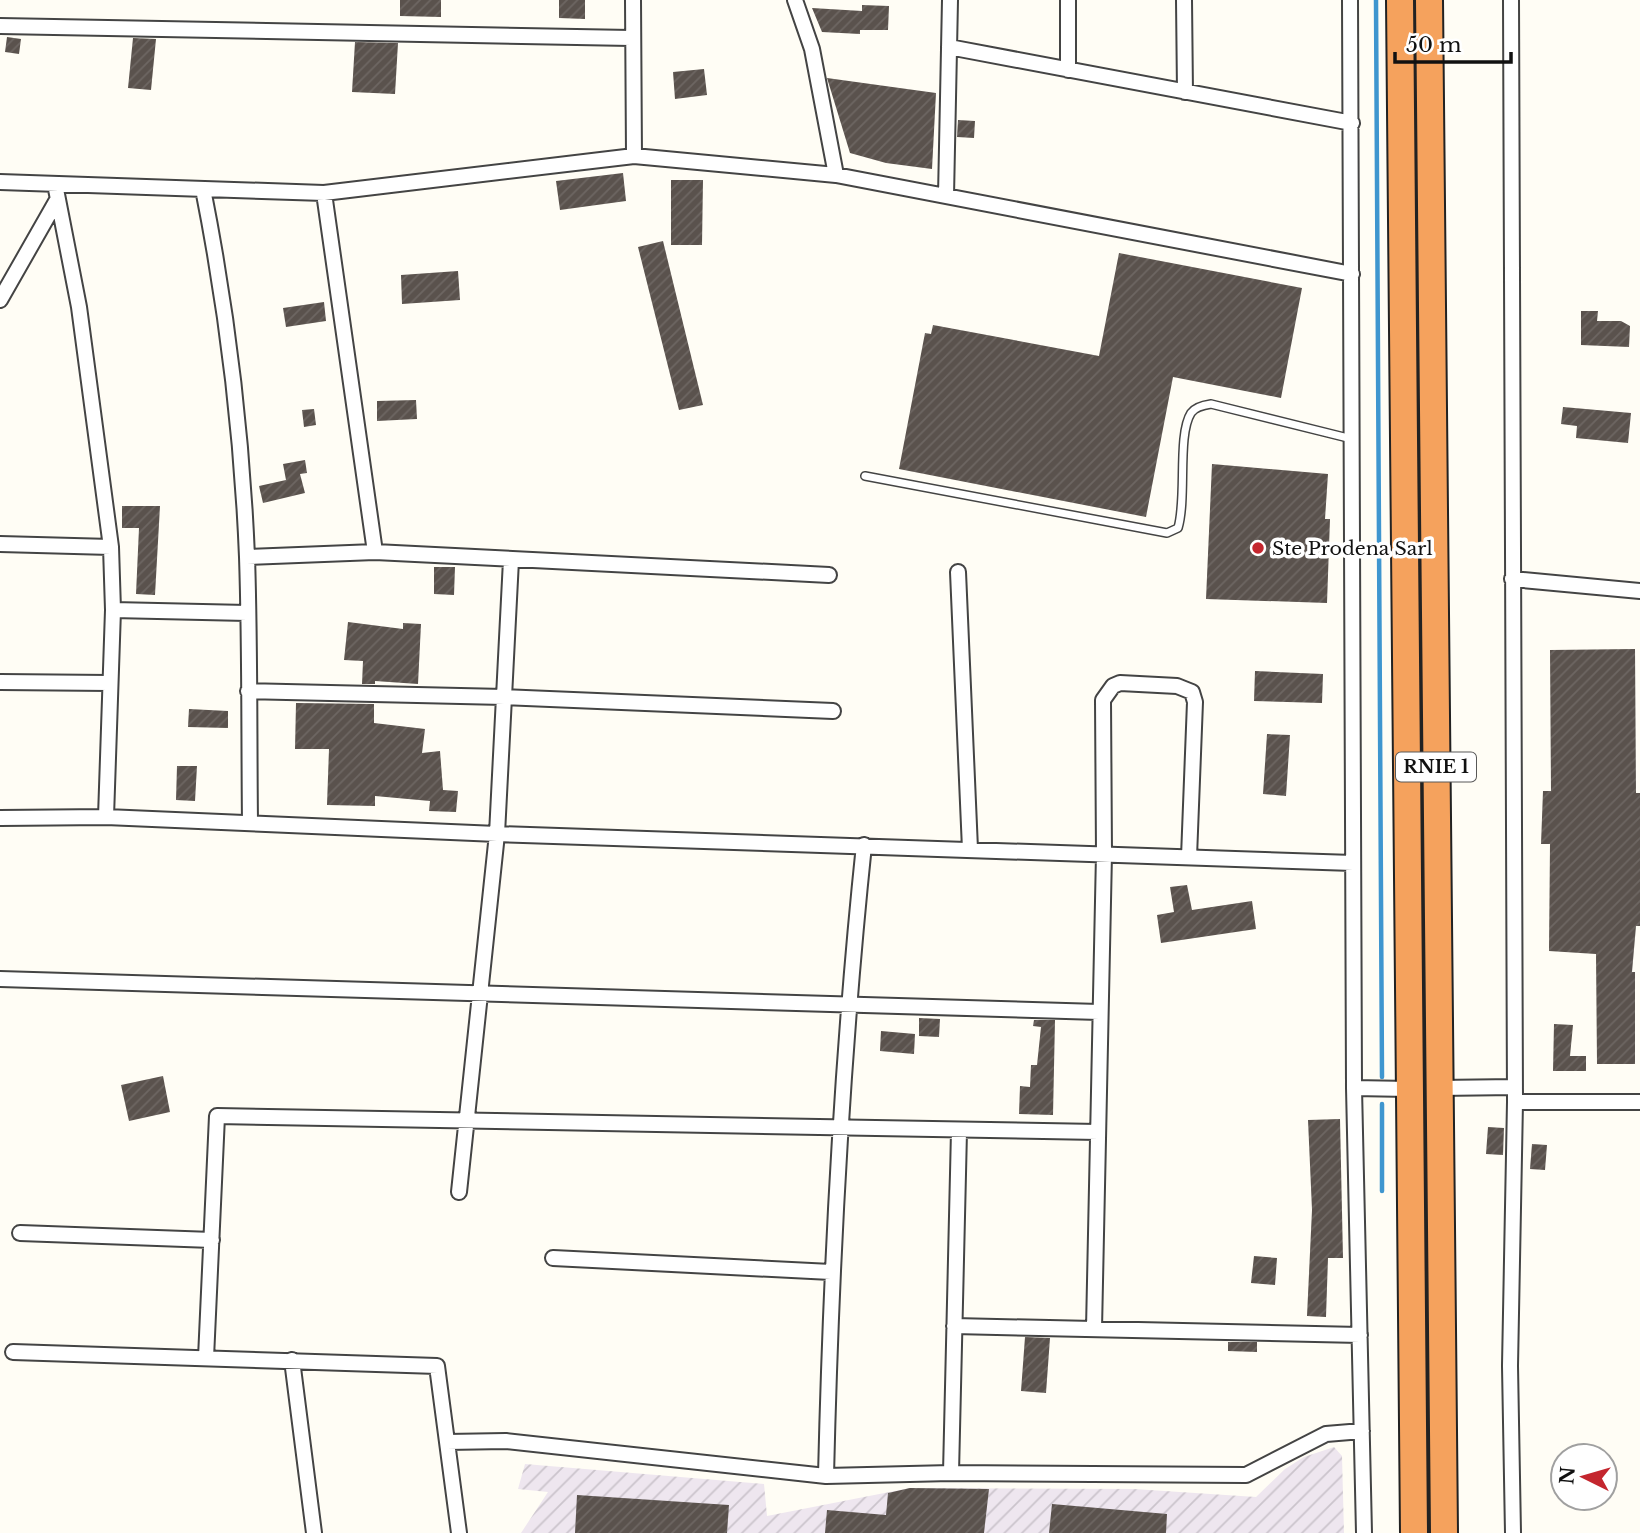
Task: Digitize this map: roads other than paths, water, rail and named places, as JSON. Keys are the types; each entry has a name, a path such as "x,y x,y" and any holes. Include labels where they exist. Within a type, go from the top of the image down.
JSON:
{"highway":[{"name":"RNIE 1","path":"1400,0 1414,1533"},
{"name":"RNIE 1","path":"1429,0 1444,1533"}],"street":[{"path":"633,0 631,38 634,156"},
{"path":"795,0 812,49 836,175"},
{"path":"946,196 950,0"},
{"path":"1068,0 1069,70"},
{"path":"1184,0 1185,92"},
{"path":"1350,0 1354,1088 1364,1533"},
{"path":"1511,0 1515,1095 1510,1366 1513,1533"},
{"path":"0,26 631,38"},
{"path":"949,47 1352,123"},
{"path":"0,182 324,193 634,156 836,175 1352,274"},
{"path":"55,184 79,307 111,547 113,610 106,817"},
{"path":"203,189 219,268 235,401 247,557 250,822"},
{"path":"324,193 375,552"},
{"path":"0,300 57,200"},
{"path":"0,544 111,547"},
{"path":"247,557 375,552 830,575"},
{"path":"458,1192 497,834 511,560"},
{"path":"958,572 970,849"},
{"path":"1512,579 1640,592"},
{"path":"113,610 247,613"},
{"path":"0,682 109,683"},
{"path":"1094,1329 1104,853 1103,700 1112,686 1120,683 1177,686 1192,692 1195,702 1189,857"},
{"path":"248,691 504,697 833,710"},
{"path":"0,817 106,817 497,834 1353,863"},
{"path":"826,1476 831,1272 847,1005 864,845"},
{"path":"0,979 1099,1012"},
{"path":"1354,1088 1409,1089"},
{"path":"1438,1088 1640,1102"},
{"path":"206,1358 217,1116 1098,1132"},
{"path":"951,1473 959,1131"},
{"path":"20,1233 212,1240"},
{"path":"553,1258 831,1272"},
{"path":"954,1326 1360,1335"},
{"path":"13,1352 437,1366 459,1533"},
{"path":"292,1360 314,1533"},
{"path":"447,1442 506,1441 826,1476 951,1473 1246,1475 1326,1434 1362,1431"}],"lane":[{"path":"865,476 1167,533 1178,528 1182,514 1186,427 1192,412 1201,406 1211,404 1352,439"}],"waterway":[{"path":"1376,0 1382,1077"},
{"path":"1382,1104 1382,1191"}],"place":[{"name":"Ste Prodena Sarl","path":"1258,548"}]}
